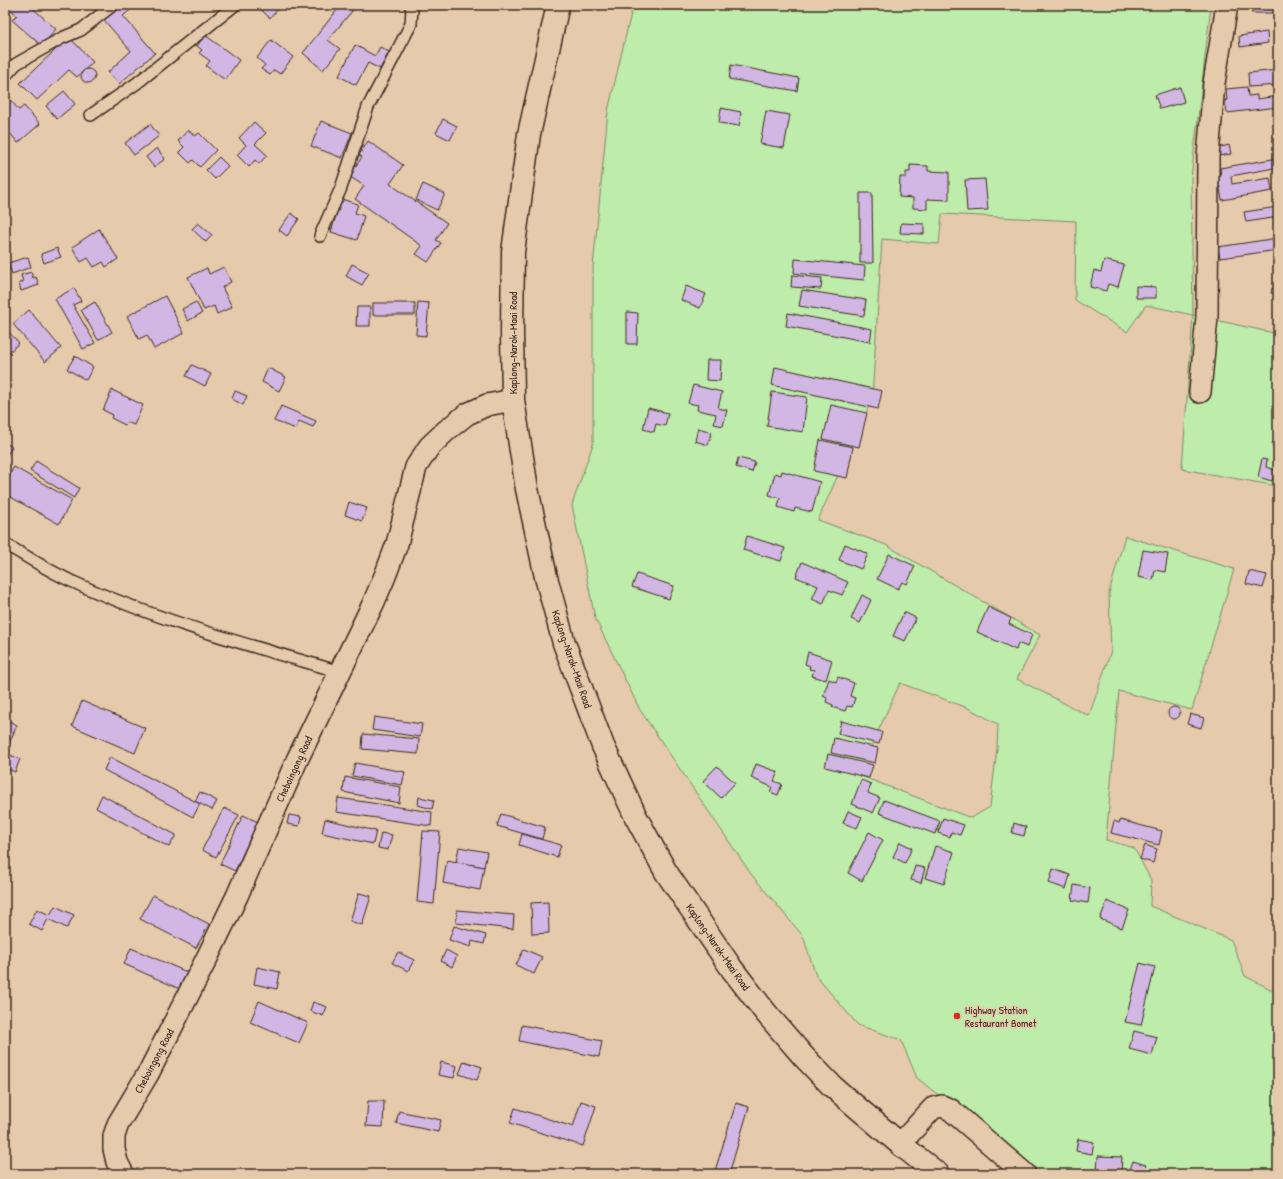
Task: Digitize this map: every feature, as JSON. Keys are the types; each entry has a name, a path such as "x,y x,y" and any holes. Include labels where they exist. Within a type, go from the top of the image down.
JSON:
{"highway":[{"name":"Kaplong-Narok-Maai Road","path":"558,5 529,134 513,252 512,332 513,400 527,489 546,577 564,643 603,746 636,817 666,872 732,969 766,1013 804,1057 832,1086 938,1174"}],"street":[{"path":"1200,392 1207,317 1208,157 1214,83 1227,5"},
{"name":"Cheboingong Road","path":"123,1174 117,1162 114,1149 114,1136 118,1124 149,1072 207,958 237,896 297,760 385,576 397,544 416,467 429,447 467,414 487,405 513,400"},
{"path":"900,1144 933,1108 942,1106 951,1110 1025,1174"}],"lane":[{"path":"5,76 16,64 62,38 81,30 113,5"},
{"path":"91,115 137,83 235,5"},
{"path":"320,236 341,188 368,107 411,24 412,8 410,5"},
{"path":"5,544 68,580 139,608 231,640 340,672"}],"green space":[{"path":"633,5 1211,5 1191,178 1193,315 1146,305 1127,332 1075,300 1076,221 942,214 939,244 882,239 872,399 818,520 886,545 1040,635 1017,679 1089,716 1111,651 1109,593 1125,536 1234,569 1192,710 1119,691 1106,840 1134,848 1151,880 1150,906 1231,940 1245,976 1278,993 1278,1174 1037,1174 917,1078 901,1040 858,1025 816,976 803,936 751,874 640,710 595,618 572,505 593,444 593,268 608,111","holes":["900,683 968,708 998,724 997,749 990,807 971,818 858,775"]},
{"path":"1193,315 1278,334 1278,486 1182,469"}],"building":[{"path":"5,5 29,5 56,29 42,46 12,20 17,15"},
{"path":"118,5 135,6 123,16 155,53 119,84 108,72 131,51 103,19"},
{"path":"256,5 278,5 280,7 270,18"},
{"path":"341,5 357,5 328,40 340,49 323,70 303,53"},
{"path":"1252,5 1278,5 1278,13 1252,13"},
{"path":"1267,32 1268,43 1240,47 1239,36"},
{"path":"205,35 239,60 225,80 206,66 210,61 199,53 202,50 197,46"},
{"path":"69,37 93,62 77,77 69,70 37,100 20,83"},
{"path":"271,40 293,57 280,74 274,70 270,75 261,69 265,65 257,58"},
{"path":"355,45 375,56 380,47 389,52 380,69 368,63 356,85 339,76"},
{"path":"731,65 799,78 797,91 729,79"},
{"path":"88,69 93,71 95,76 93,81 88,83 83,81 81,76 83,71"},
{"path":"1278,70 1278,85 1249,87 1248,73"},
{"path":"1180,87 1184,102 1160,109 1155,95"},
{"path":"1247,87 1248,96 1257,95 1257,99 1278,96 1278,107 1227,113 1225,100 1227,100 1226,89"},
{"path":"64,91 75,104 57,119 46,106"},
{"path":"5,94 19,110 24,106 40,124 18,143 5,127 5,122 8,119 5,115"},
{"path":"721,108 741,112 739,126 719,123"},
{"path":"766,111 790,115 784,148 760,144"},
{"path":"443,119 457,126 450,140 436,133"},
{"path":"321,121 352,133 342,158 311,146"},
{"path":"254,122 266,133 255,144 267,155 259,164 255,160 249,167 237,155 246,145 239,138"},
{"path":"150,124 159,136 134,155 125,143"},
{"path":"188,130 195,136 199,133 216,150 200,167 193,160 190,163 179,152 184,147 178,141"},
{"path":"368,141 403,165 390,184 447,223 436,240 441,243 428,262 416,254 422,246 355,199 364,186 349,176 362,157 359,155"},
{"path":"1229,145 1231,154 1218,156 1217,148"},
{"path":"157,148 165,159 154,167 146,157"},
{"path":"219,157 228,166 215,179 206,170"},
{"path":"1278,158 1278,177 1276,177 1274,168 1231,176 1232,184 1270,178 1272,191 1222,200 1218,177 1221,176 1220,168"},
{"path":"910,165 928,166 928,171 949,172 949,200 927,199 927,209 913,208 913,198 899,197 900,177 906,177 906,172 910,172"},
{"path":"985,179 988,210 967,211 965,180"},
{"path":"423,184 445,194 437,210 416,200"},
{"path":"860,193 872,193 873,263 860,263"},
{"path":"341,199 358,204 355,213 364,216 357,240 331,232"},
{"path":"1278,207 1278,217 1246,222 1244,212"},
{"path":"291,213 299,219 287,236 279,230"},
{"path":"198,223 212,235 206,242 192,229"},
{"path":"901,223 924,224 924,234 900,233"},
{"path":"99,229 118,259 106,267 103,262 94,267 88,258 81,262 72,247"},
{"path":"1278,238 1278,250 1220,258 1218,247"},
{"path":"57,248 61,257 44,263 41,254"},
{"path":"28,257 31,267 12,274 8,263"},
{"path":"795,259 865,266 864,280 794,273"},
{"path":"1104,260 1124,265 1118,287 1108,284 1106,291 1090,287 1094,270 1101,272"},
{"path":"352,264 369,273 362,285 346,276"},
{"path":"224,267 231,282 222,287 232,307 217,314 214,306 204,310 188,277 207,268 209,274"},
{"path":"31,272 33,278 36,277 39,285 21,291 19,283 23,282 21,275"},
{"path":"792,275 822,278 821,289 791,287"},
{"path":"1276,284 1278,284 1278,297 1275,296 1276,294 1271,293 1272,288 1275,289"},
{"path":"686,286 706,294 700,308 681,300"},
{"path":"1136,286 1156,287 1156,298 1136,298"},
{"path":"74,288 81,301 73,305 95,343 83,349 55,299"},
{"path":"802,290 866,300 864,316 799,306"},
{"path":"165,296 184,333 154,349 147,335 139,339 127,316"},
{"path":"95,302 112,332 98,340 81,310"},
{"path":"196,302 202,313 188,321 182,309"},
{"path":"418,302 429,303 426,336 416,335"},
{"path":"373,303 415,303 415,315 373,315"},
{"path":"357,307 370,307 370,326 356,326"},
{"path":"29,310 61,348 45,362 13,324"},
{"path":"627,312 638,313 637,344 627,344"},
{"path":"788,313 872,329 870,342 786,326"},
{"path":"5,328 19,343 5,356"},
{"path":"75,356 93,367 86,380 67,369"},
{"path":"707,360 721,360 720,381 706,380"},
{"path":"192,365 211,374 205,386 186,376"},
{"path":"775,367 882,391 878,409 772,385"},
{"path":"268,368 286,377 279,391 262,382"},
{"path":"693,385 722,392 718,408 727,410 723,426 714,424 716,414 697,410 698,405 688,403"},
{"path":"112,390 143,405 134,425 127,422 125,425 111,418 113,415 103,410"},
{"path":"235,391 247,396 243,405 232,399"},
{"path":"772,392 807,397 803,432 767,426"},
{"path":"831,405 867,413 859,447 823,439"},
{"path":"281,406 316,421 313,427 299,421 296,429 274,421"},
{"path":"648,408 668,413 665,426 656,424 654,432 643,429"},
{"path":"698,428 712,432 708,445 695,441"},
{"path":"1278,437 1278,450 1274,452 1272,443 1276,442 1275,438"},
{"path":"820,440 853,447 847,478 814,471"},
{"path":"5,443 12,447 5,458"},
{"path":"738,458 755,462 752,472 736,467"},
{"path":"1262,459 1267,460 1266,467 1275,470 1272,481 1258,477"},
{"path":"36,461 79,488 74,498 30,471"},
{"path":"14,467 72,500 59,524 5,494 5,483"},
{"path":"782,471 820,482 812,512 795,508 794,512 778,507 780,498 769,495 775,473 781,475"},
{"path":"349,502 367,508 362,521 345,515"},
{"path":"747,536 785,548 781,561 743,550"},
{"path":"845,544 868,554 861,569 839,560"},
{"path":"1143,550 1168,554 1165,572 1155,570 1153,580 1138,577"},
{"path":"889,554 915,566 907,584 902,582 898,589 877,579"},
{"path":"802,562 848,582 842,595 829,590 823,604 812,599 818,586 796,577"},
{"path":"1249,571 1267,575 1263,588 1246,584"},
{"path":"637,574 674,586 669,599 632,587"},
{"path":"862,595 871,600 860,623 851,619"},
{"path":"988,607 1011,618 1009,624 1032,635 1027,647 1018,643 1016,650 977,632"},
{"path":"904,612 916,618 905,641 893,636"},
{"path":"808,652 832,660 826,680 812,676 814,670 809,669 810,666 805,664"},
{"path":"838,677 854,683 850,696 855,698 852,707 847,706 845,711 832,707 833,705 826,702 827,698 823,696 829,679 836,682"},
{"path":"82,701 145,728 135,753 72,726"},
{"path":"1172,707 1176,707 1180,713 1176,719 1172,719 1168,715 1168,711"},
{"path":"1190,714 1204,718 1201,728 1187,724"},
{"path":"374,717 422,724 420,737 372,730"},
{"path":"5,719 17,725 8,746 5,745"},
{"path":"841,721 882,732 879,744 838,734"},
{"path":"363,734 419,739 418,754 362,749"},
{"path":"834,738 878,748 875,763 831,753"},
{"path":"828,754 873,765 869,778 825,767"},
{"path":"10,755 20,759 15,772 5,768"},
{"path":"110,757 200,804 193,817 104,770"},
{"path":"355,763 405,772 402,785 352,776"},
{"path":"756,764 778,772 774,781 782,784 778,795 770,792 772,787 751,778"},
{"path":"717,766 735,783 721,798 703,781"},
{"path":"345,777 401,787 399,803 343,792"},
{"path":"861,780 871,784 868,793 880,798 873,813 852,804"},
{"path":"200,792 217,801 212,810 195,801"},
{"path":"102,795 176,835 169,847 96,808"},
{"path":"419,797 434,800 432,809 418,805"},
{"path":"338,798 432,812 431,826 336,812"},
{"path":"884,800 940,821 935,834 879,813"},
{"path":"224,808 239,815 216,857 202,850"},
{"path":"848,811 862,817 857,828 843,823"},
{"path":"501,814 545,827 542,839 497,826"},
{"path":"243,815 258,822 235,871 220,864"},
{"path":"289,815 301,817 299,826 287,824"},
{"path":"943,818 964,825 960,835 951,832 950,837 938,833"},
{"path":"325,819 376,831 373,844 322,833"},
{"path":"1120,820 1162,831 1159,845 1111,833 1114,821 1119,823"},
{"path":"1014,823 1026,827 1024,836 1012,833"},
{"path":"423,831 440,832 434,904 417,902"},
{"path":"869,832 883,840 862,881 848,873"},
{"path":"381,833 392,835 388,850 378,848"},
{"path":"522,834 561,845 557,857 519,845"},
{"path":"900,842 912,848 905,863 893,857"},
{"path":"1145,845 1157,849 1153,863 1140,859"},
{"path":"935,846 954,852 944,884 925,878"},
{"path":"459,847 487,852 484,867 456,862"},
{"path":"447,860 484,867 480,890 443,883"},
{"path":"915,866 925,868 921,883 911,880"},
{"path":"1053,869 1070,875 1066,889 1049,883"},
{"path":"1074,885 1090,888 1088,903 1072,900"},
{"path":"359,893 371,896 362,925 350,921"},
{"path":"153,895 209,924 196,948 140,919"},
{"path":"1107,901 1129,910 1122,928 1100,919"},
{"path":"548,902 549,933 532,934 531,903"},
{"path":"55,906 74,915 67,928 48,919 42,931 29,924 37,909 50,915"},
{"path":"457,910 514,915 513,929 456,923"},
{"path":"454,926 486,935 484,944 472,941 471,947 449,940"},
{"path":"131,948 189,973 182,990 124,964"},
{"path":"524,949 542,957 534,974 516,965"},
{"path":"446,950 457,956 452,967 441,961"},
{"path":"398,952 414,960 408,971 392,963"},
{"path":"1140,963 1155,967 1141,1025 1125,1022"},
{"path":"257,967 280,972 277,989 254,984"},
{"path":"259,1001 308,1023 299,1043 250,1022"},
{"path":"313,1002 327,1007 323,1016 310,1011"},
{"path":"522,1025 602,1041 599,1057 519,1041"},
{"path":"1134,1031 1157,1037 1152,1055 1129,1049"},
{"path":"464,1061 482,1067 477,1080 459,1074"},
{"path":"441,1062 457,1066 454,1078 438,1075"},
{"path":"368,1101 384,1101 383,1127 366,1126"},
{"path":"581,1101 596,1106 583,1146 510,1123 515,1108 573,1127"},
{"path":"736,1103 749,1107 729,1174 714,1174"},
{"path":"399,1111 441,1120 438,1132 396,1123"},
{"path":"1078,1139 1094,1142 1092,1154 1076,1151"},
{"path":"1098,1156 1122,1157 1121,1174 1105,1174 1105,1172 1097,1172"},
{"path":"1133,1161 1146,1165 1143,1174 1129,1172"}],"place":[{"name":"Highway Station Restaurant Bomet","path":"957,1016"}]}
